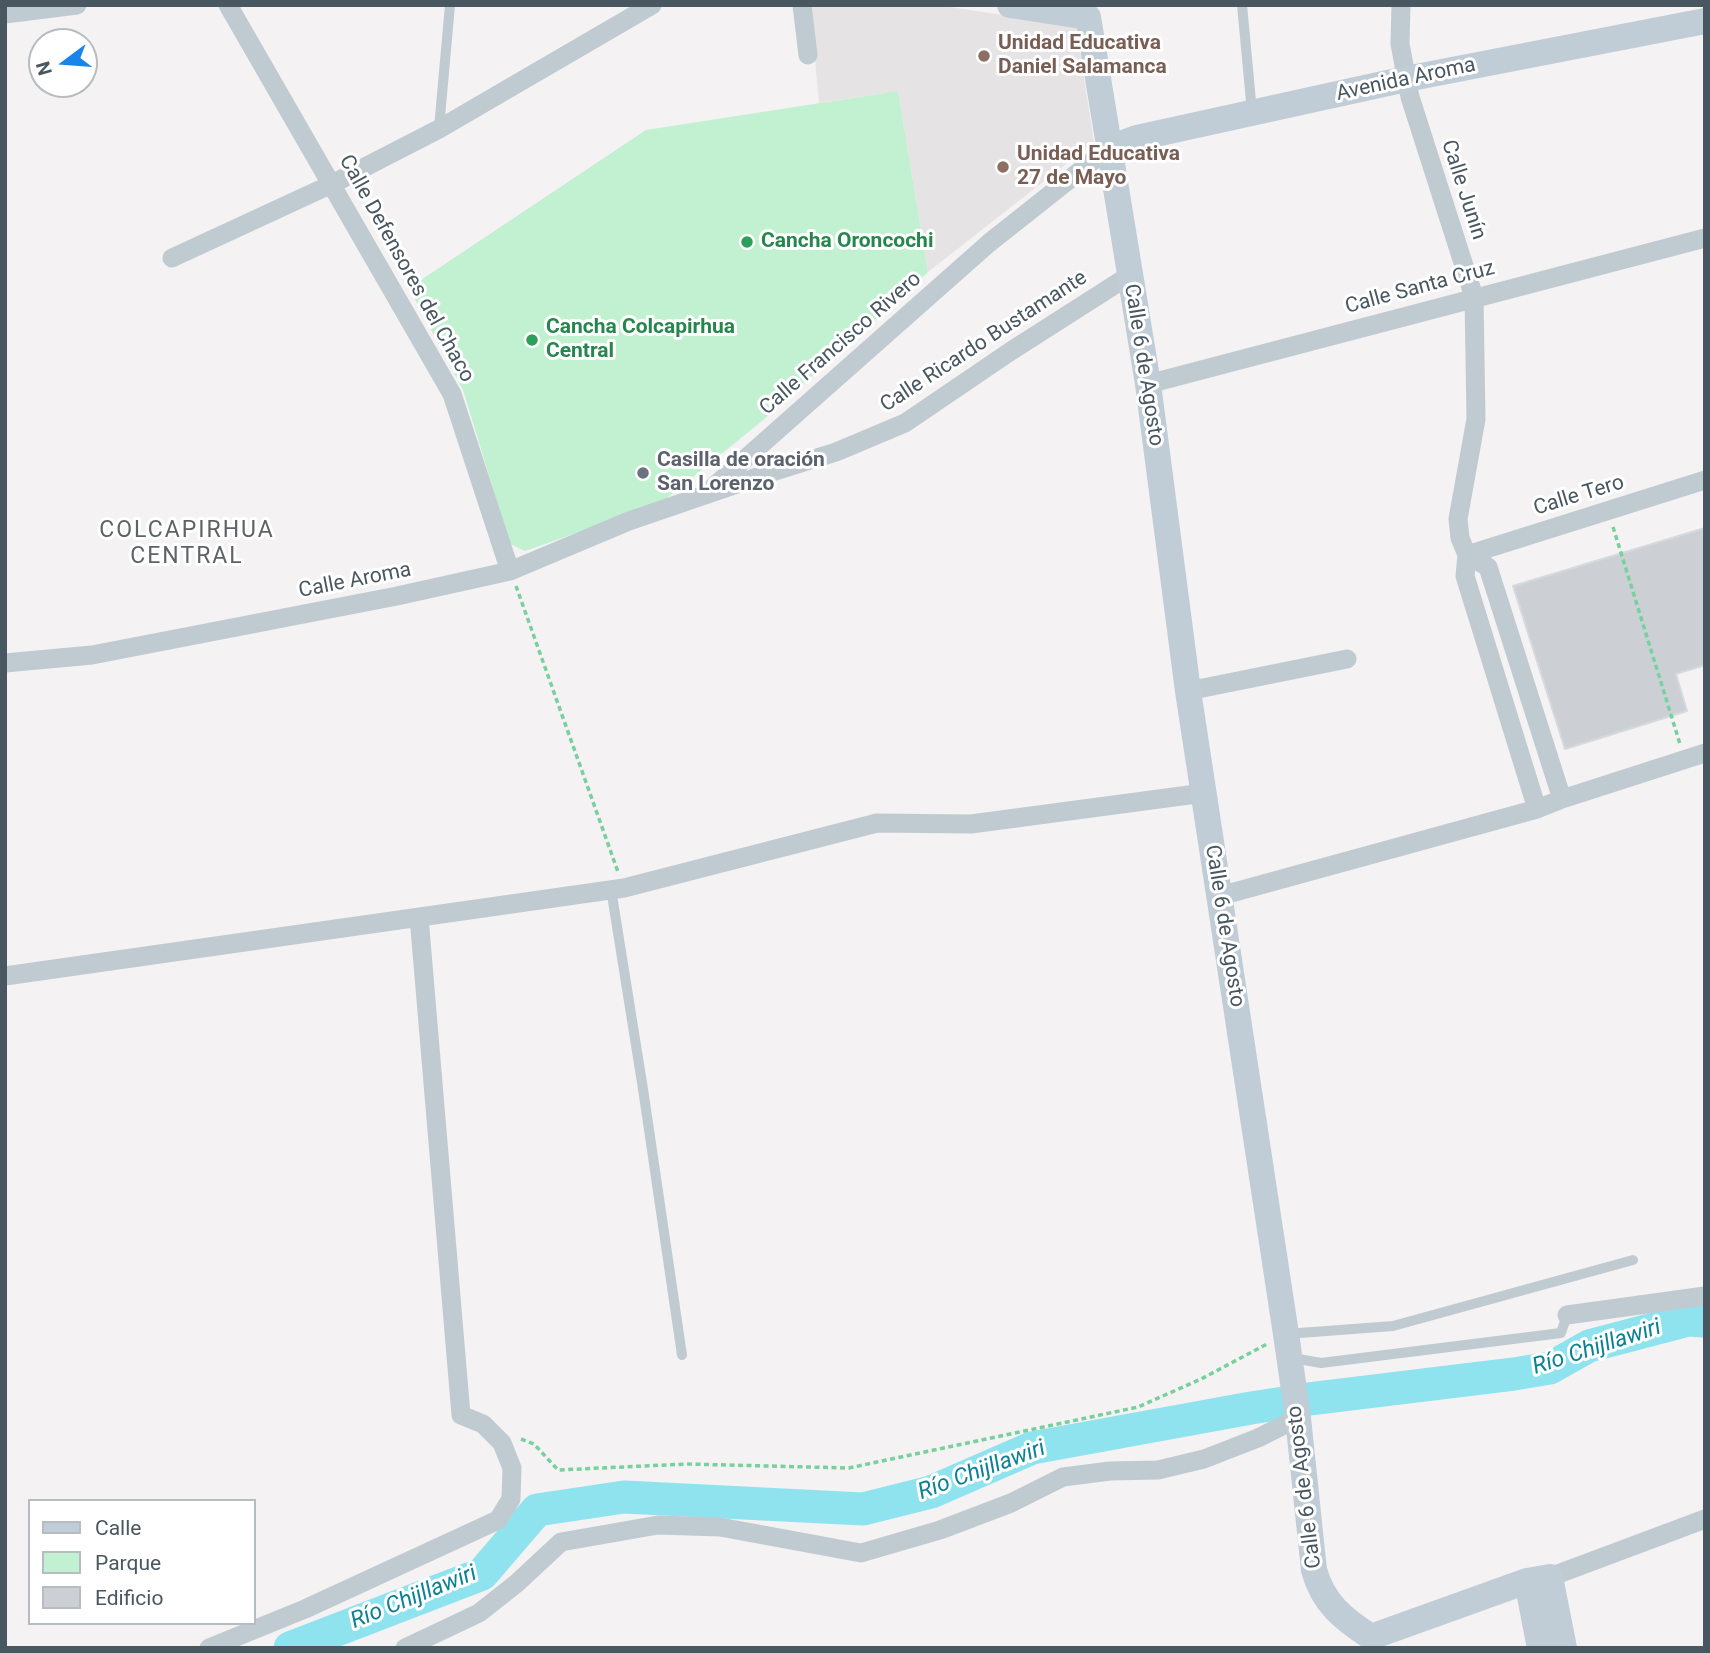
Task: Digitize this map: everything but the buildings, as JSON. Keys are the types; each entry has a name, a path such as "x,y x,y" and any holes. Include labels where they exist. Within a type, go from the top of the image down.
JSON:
{"main road":[{"path":"1010,5 1088,11"},
{"name":"Calle 6 de Agosto","path":"1088,11 1148,384 1188,691 1288,1345 1317,1582 1342,1617 1369,1643 1539,1579"},
{"name":"Avenida Aroma","path":"1109,148 1137,138 1406,79 1705,21"},
{"path":"1539,1579 1540,1648"},
{"path":"1539,1579 1564,1648"}],"street":[{"path":"5,14 77,5"},
{"name":"Calle Defensores del Chaco","path":"228,5 452,394 510,571"},
{"path":"172,258 332,184 439,129 652,5"},
{"path":"802,5 808,55"},
{"name":"Calle Junín","path":"1402,5 1400,44 1410,97 1474,297 1476,419 1458,519 1460,538 1467,555 1465,576 1537,809"},
{"name":"Calle Francisco Rivero","path":"702,497 989,243 1109,148"},
{"name":"Calle Santa Cruz","path":"1148,384 1705,238"},
{"name":"Calle Ricardo Bustamante","path":"702,497 836,452 905,424 1011,351 1130,275"},
{"name":"Calle Tero","path":"1467,555 1705,481"},
{"name":"Calle Aroma","path":"5,663 92,655 397,596 510,571 629,521 702,497"},
{"path":"1467,555 1488,568 1562,799"},
{"path":"1188,691 1347,659"},
{"path":"1220,896 1537,809 1705,753"},
{"path":"5,976 617,889 877,824 971,824 1204,793"},
{"path":"209,1648 304,1609 498,1520 511,1499 512,1468 502,1443 483,1424 461,1415 419,918"},
{"path":"1567,1315 1705,1296"},
{"path":"405,1648 479,1613 517,1583 561,1542 658,1525 720,1527 861,1553 952,1525 1011,1503 1063,1477 1110,1471 1158,1470 1204,1459 1258,1438 1296,1406"},
{"path":"1539,1579 1705,1519"}],"lane":[{"path":"439,129 450,5"},
{"path":"1242,5 1252,113"},
{"path":"617,889 682,1355"},
{"path":"1288,1345 1393,1326 1633,1260"},
{"path":"1288,1345 1321,1363 1561,1333 1567,1315"}],"path":[{"path":"1608,510 1685,759"},
{"path":"510,571 617,889"},
{"path":"521,1439 534,1444 558,1470 687,1464 849,1468 1138,1407 1288,1345"}],"shaded area":[{"path":"810,5 936,5 1076,26 1094,142 928,272 898,91 819,103"}],"green space":[{"path":"898,91 928,272 762,421 661,503 525,551 510,544 463,390 409,288 646,130"}],"waterway":[{"name":"Río Chijllawiri","path":"290,1648 482,1574 537,1510 624,1497 863,1509 931,1492 1032,1448 1309,1399 1550,1368 1589,1346 1688,1320 1705,1321"}],"place":[{"name":"Unidad Educativa Daniel Salamanca","path":"984,56"},
{"name":"Unidad Educativa 27 de Mayo","path":"1003,167"},
{"name":"Cancha Oroncochi","path":"747,242"},
{"name":"Cancha Colcapirhua Central","path":"532,340"},
{"name":"Casilla de oración San Lorenzo","path":"643,473"}],"district":[{"name":"COLCAPIRHUA CENTRAL","path":"187,544"}]}
